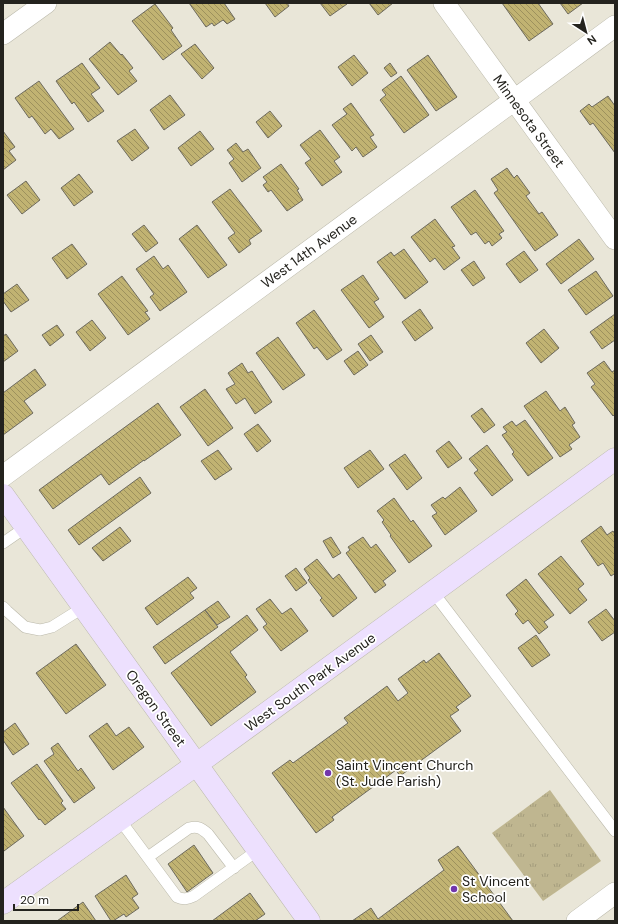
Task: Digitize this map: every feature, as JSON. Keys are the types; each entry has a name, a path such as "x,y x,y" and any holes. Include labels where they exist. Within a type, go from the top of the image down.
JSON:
{"main road":[{"name":"West South Park Avenue","path":"3,903 120,820 615,459"},
{"name":"Oregon Street","path":"3,495 309,921"}],"street":[{"path":"3,34 46,3"},
{"name":"Minnesota Street","path":"444,3 615,239"},
{"name":"West 14th Avenue","path":"3,476 615,26"},
{"path":"577,921 615,893"}],"lane":[{"path":"3,543 26,527"},
{"path":"433,592 615,830"},
{"path":"3,607 25,627 40,630 52,627 84,607"},
{"path":"120,820 177,897 182,900 194,896 258,850"},
{"path":"148,857 189,828 195,827 208,834 234,868"}],"green space":[{"path":"550,790 601,861 543,901 492,833"}],"building":[{"path":"189,3 224,3 235,19 227,24 223,20 214,26 212,23 206,27"},
{"path":"265,3 287,3 289,6 275,17"},
{"path":"320,3 346,3 347,4 330,16"},
{"path":"369,3 393,3 378,15"},
{"path":"502,3 538,3 553,24 529,41"},
{"path":"560,3 583,3 568,14"},
{"path":"155,4 173,28 171,30 182,46 163,60 132,21"},
{"path":"110,42 133,68 129,71 137,81 118,95 89,59"},
{"path":"195,44 214,68 202,79 181,54"},
{"path":"354,55 368,73 352,86 338,67"},
{"path":"428,55 457,97 436,111 407,70"},
{"path":"82,63 100,88 91,94 104,111 88,122 74,102 72,104 56,81"},
{"path":"390,63 397,73 391,77 384,68"},
{"path":"401,76 429,115 404,133 380,100 386,95 382,90"},
{"path":"39,81 74,129 59,139 51,129 45,134 32,116 29,118 15,98"},
{"path":"170,95 185,115 164,130 150,110"},
{"path":"608,96 615,106 615,153 593,123 590,125 580,111 589,104 592,107"},
{"path":"351,103 374,135 370,137 377,147 363,157 356,147 352,151 332,125 347,114 343,109"},
{"path":"270,111 282,126 268,138 256,122"},
{"path":"135,129 149,148 132,161 117,141"},
{"path":"320,130 340,157 334,161 342,172 322,186 305,163 311,159 300,145"},
{"path":"3,131 15,147 9,151 16,160 3,170"},
{"path":"200,131 214,149 191,166 178,148"},
{"path":"236,143 243,152 248,149 261,168 242,182 229,163 234,159 227,150"},
{"path":"281,164 299,189 297,190 303,200 287,211 271,190 268,192 263,185 267,182 263,177"},
{"path":"507,168 514,178 517,175 530,193 526,196 539,214 542,212 558,235 535,251 494,193 498,190 491,179"},
{"path":"79,174 93,192 74,206 61,188"},
{"path":"26,181 40,200 22,214 7,195"},
{"path":"230,189 262,231 249,240 251,244 239,253 228,238 235,233 212,202"},
{"path":"475,190 504,231 499,234 502,238 492,246 489,241 485,244 476,232 471,235 451,207"},
{"path":"435,219 455,246 452,247 460,258 444,270 435,258 430,262 411,237"},
{"path":"144,225 158,243 146,252 132,234"},
{"path":"197,225 227,265 208,278 179,239"},
{"path":"579,239 594,259 561,284 546,264"},
{"path":"72,244 87,264 67,279 52,258"},
{"path":"404,249 428,282 405,299 377,262 391,252 394,256"},
{"path":"524,251 538,270 520,283 506,264"},
{"path":"154,256 163,269 168,265 187,292 160,311 150,297 154,294 136,269"},
{"path":"474,261 485,278 473,286 461,270"},
{"path":"596,271 613,296 586,315 568,290"},
{"path":"363,275 379,299 374,302 384,317 369,328 341,290"},
{"path":"122,276 148,311 145,312 150,319 128,335 98,294"},
{"path":"17,284 29,300 11,312 3,301 3,294"},
{"path":"420,309 433,328 415,341 402,322"},
{"path":"314,310 342,350 327,360 317,347 314,349 296,323"},
{"path":"615,314 615,340 602,349 590,332"},
{"path":"92,320 106,338 90,351 76,332"},
{"path":"57,325 64,335 50,346 42,335"},
{"path":"544,329 559,348 541,363 526,343"},
{"path":"6,334 18,351 3,362 3,336"},
{"path":"371,335 383,352 370,361 358,344"},
{"path":"278,337 305,375 283,390 256,353"},
{"path":"358,351 368,365 354,375 344,361"},
{"path":"604,361 612,372 615,370 615,414 613,416 591,387 595,384 587,373"},
{"path":"242,363 248,373 252,371 272,402 255,414 245,398 236,404 226,389 235,384 228,373"},
{"path":"35,369 46,385 24,401 33,413 3,435 3,393"},
{"path":"205,389 233,428 208,446 180,407"},
{"path":"546,391 560,411 565,407 575,423 572,425 580,437 569,445 572,449 560,457 524,406"},
{"path":"158,403 181,435 109,485 101,474 53,509 39,490"},
{"path":"482,408 495,425 484,433 471,416"},
{"path":"525,420 553,458 528,476 512,454 514,452 502,435 507,432 503,427 512,421 516,426"},
{"path":"258,424 271,441 257,452 244,434"},
{"path":"449,441 462,458 448,468 436,451"},
{"path":"487,445 513,480 492,496 474,473 478,470 469,459"},
{"path":"218,450 232,469 215,480 201,461"},
{"path":"370,450 384,469 358,488 344,468"},
{"path":"405,454 422,478 407,490 389,465"},
{"path":"140,477 151,493 79,545 68,530"},
{"path":"460,487 477,511 445,535 432,516 437,513 431,505 443,497 445,499"},
{"path":"394,498 411,522 413,520 432,546 409,563 390,536 391,535 382,522 384,520 377,511"},
{"path":"601,526 607,535 613,531 615,534 615,574 611,576 603,563 598,566 581,541"},
{"path":"120,527 131,541 103,561 92,548"},
{"path":"331,537 341,553 333,558 323,541"},
{"path":"363,537 371,548 376,544 396,571 383,581 386,585 375,593 346,553 350,550 348,547"},
{"path":"561,556 584,584 578,589 587,600 570,614 538,574"},
{"path":"317,559 333,579 339,574 357,598 333,617 320,600 322,598 308,580 310,578 304,569"},
{"path":"296,568 307,583 296,591 285,576"},
{"path":"188,577 197,588 190,593 194,598 157,625 145,608"},
{"path":"526,579 554,615 544,622 548,627 539,634 528,620 523,624 515,614 518,611 506,595"},
{"path":"270,599 282,614 291,608 308,631 281,651 263,627 267,624 256,609"},
{"path":"218,601 230,617 217,625 205,610"},
{"path":"606,609 615,621 615,632 602,641 588,622"},
{"path":"205,610 218,627 165,664 153,647"},
{"path":"247,615 258,630 230,652 247,675 245,677 256,692 211,726 171,673"},
{"path":"536,635 550,655 532,667 518,648"},
{"path":"76,644 106,685 66,714 36,673"},
{"path":"439,653 471,696 456,707 459,710 450,716 461,731 400,776 396,770 332,817 334,820 316,833 272,773 290,760 293,763 348,723 344,718 387,686 398,701 408,693 398,679 424,660 426,663"},
{"path":"15,723 29,744 13,755 3,740 3,732"},
{"path":"107,723 116,736 129,727 144,747 113,770 89,736"},
{"path":"58,743 78,771 81,768 95,788 74,803 44,761 54,754 51,748"},
{"path":"37,764 63,801 61,803 66,809 45,825 40,819 39,820 11,783"},
{"path":"3,807 24,836 4,851 3,850"},
{"path":"194,845 213,873 187,892 168,864"},
{"name":"St Vincent School","path":"458,846 513,921 352,921 371,908 378,919 444,870 438,860"},
{"path":"126,875 138,894 132,898 139,908 126,917 124,914 111,921 95,896"},
{"path":"250,893 265,914 255,921 212,921"},
{"path":"83,902 96,921 57,921"}],"place":[{"name":"Saint Vincent Church (St. Jude Parish)","path":"328,773"},
{"name":"St Vincent School","path":"454,889"}]}
